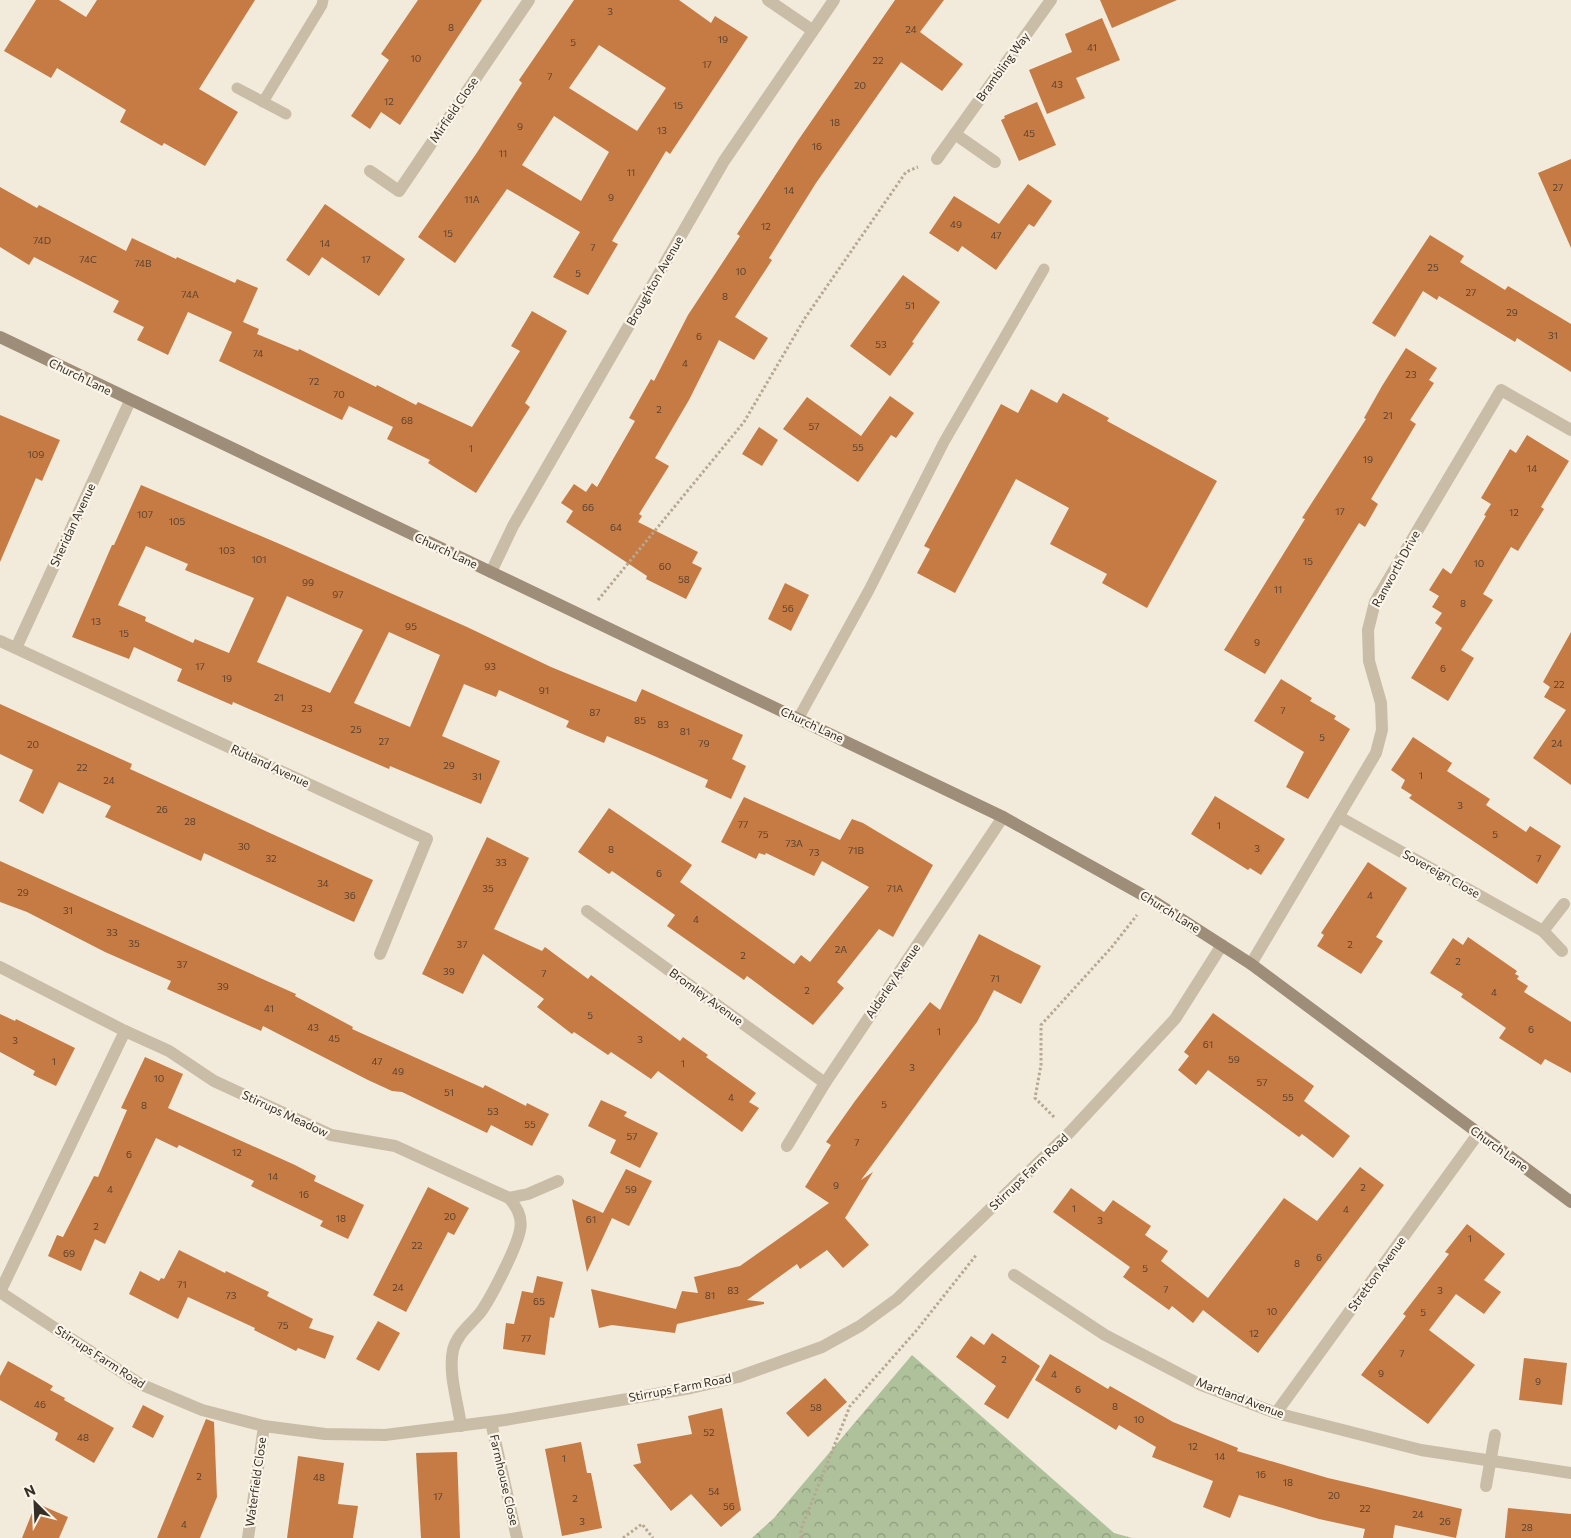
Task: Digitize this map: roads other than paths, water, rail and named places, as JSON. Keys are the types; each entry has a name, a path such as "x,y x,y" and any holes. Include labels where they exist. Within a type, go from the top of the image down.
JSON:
{"main road":[{"name":"Church Lane","path":"0,337 130,401 586,616 1002,817 1150,899 1251,964 1571,1202"}],"street":[{"name":"Mirfield Close","path":"370,171 399,191 529,0"},
{"path":"768,0 812,30"},
{"name":"Broughton Avenue","path":"491,572 513,526 724,162 834,0"},
{"name":"Brambling Way","path":"937,159 1051,0"},
{"path":"955,134 995,162"},
{"name":"Ranworth Drive","path":"1251,964 1376,753 1382,730 1381,703 1369,661 1368,630 1375,602 1501,390 1571,430"},
{"name":"Sheridan Avenue","path":"16,648 130,401"},
{"name":"Rutland Avenue","path":"0,642 427,839 380,954"},
{"name":"Alderley Avenue","path":"787,1146 825,1083 1002,817"},
{"name":"Sovereign Close","path":"1339,817 1542,931 1562,951"},
{"path":"1542,931 1564,904"},
{"name":"Bromley Avenue","path":"587,911 825,1083"},
{"name":"Stirrups Farm Road","path":"0,1292 140,1384 202,1410 264,1426 325,1434 386,1435 491,1422 692,1388 754,1372 822,1347 860,1326 897,1299 1070,1132 1175,1020 1222,945"},
{"name":"Stirrups Meadow","path":"0,967 125,1031 169,1051 214,1081 331,1135 395,1146 509,1198"},
{"path":"0,1292 125,1031"},
{"name":"Stretton Avenue","path":"1276,1413 1478,1134"},
{"path":"461,1426 452,1365 453,1349 460,1334 491,1297 520,1230 520,1217 516,1206 509,1198 528,1194 558,1181"},
{"name":"Martland Avenue","path":"1014,1275 1114,1340 1202,1385 1276,1413 1421,1450 1571,1473"},
{"name":"Farmhouse Close","path":"491,1422 517,1538"},
{"name":"Waterfield Close","path":"248,1538 264,1426"},
{"path":"1486,1486 1495,1434"}],"lane":[{"path":"263,102 322,5 323,0"},
{"path":"237,88 286,114"},
{"path":"798,719 873,582 944,442 1044,270"}]}
